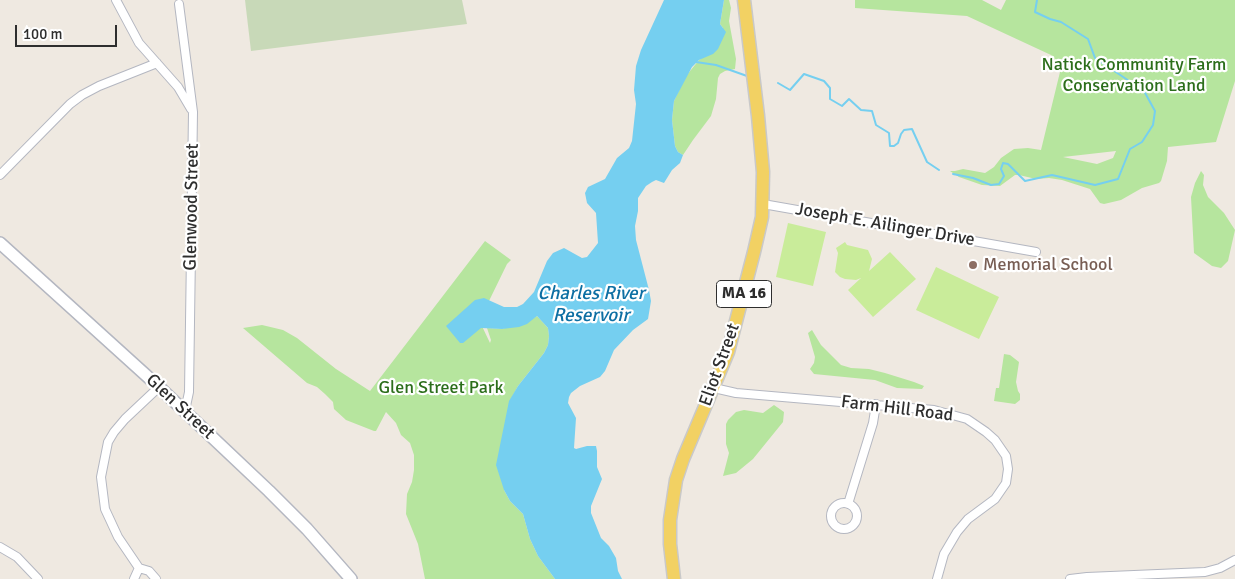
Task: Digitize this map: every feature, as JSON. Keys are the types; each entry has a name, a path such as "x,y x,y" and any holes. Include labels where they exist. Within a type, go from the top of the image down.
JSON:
{"main road":[{"name":"Eliot Street","path":"674,579 670,533 673,491 683,459 730,346 758,239 763,204 763,172 758,116 744,0"}],"street":[{"path":"118,3 139,42 178,87 193,112"},
{"name":"Glenwood Street","path":"179,4 193,112 189,392 185,412"},
{"path":"0,175 70,104 82,95 99,86 157,63"},
{"name":"Joseph E. Ailinger Drive","path":"763,204 1036,252"},
{"name":"Glen Street","path":"2,249 159,387 300,522 351,579"},
{"path":"156,579 148,571 138,568 110,522 105,509 101,477 108,442 114,432 159,387"},
{"name":"Farm Hill Road","path":"714,388 736,393 934,410 959,415 986,432 995,440 1006,456 1008,469 1003,489 995,499 968,519 957,532 944,554 937,579"},
{"path":"848,504 873,423 876,404"},
{"path":"0,547 17,558 38,579"},
{"path":"1070,579 1089,576 1205,572 1220,568 1235,560"},
{"path":"134,579 138,568"}],"green space":[{"path":"245,0 462,0 467,24 251,51"},
{"path":"724,0 729,0 731,8 729,21 736,59 735,69 720,74 711,116 683,155 678,152 675,146 672,120 674,101 686,76 699,60 705,56 723,28 720,24"},
{"name":"Natick Community Farm Conservation Land","path":"855,0 982,0 1001,10 1006,0 1235,0 1235,81 1216,142 1168,147 1167,161 1161,181 1142,188 1121,200 1104,204 1100,203 1090,189 1049,178 1036,179 1015,175 1000,186 982,185 959,177 950,171 963,169 985,173 1014,149 1028,148 1041,150 1060,72 1051,55 967,16 855,8","holes":["1116,151 1113,158 1097,164 1063,157"]},
{"path":"1201,171 1204,175 1203,185 1208,197 1224,213 1235,230 1228,261 1221,268 1212,266 1194,253 1191,197"},
{"path":"788,223 826,232 813,286 776,277"},
{"name":"Glen Street Park","path":"485,241 511,260 507,264 480,322 490,343 491,340 487,328 502,329 537,316 548,328 548,345 544,353 518,386 510,401 504,490 510,501 523,514 530,539 538,556 555,579 425,579 418,544 406,514 407,494 414,470 414,455 410,443 401,435 396,423 386,412 376,431 346,420 334,409 333,402 325,394 317,387 307,383 243,328 262,325 283,330 297,338 336,369 370,391"},
{"path":"845,242 847,245 868,250 872,259 869,271 890,252 916,279 873,317 848,290 861,278 856,280 845,279 835,272 838,253 836,248"},
{"path":"936,267 999,297 979,339 916,310"},
{"path":"812,330 821,345 841,365 885,373 924,386 922,389 897,388 875,380 814,374 810,369 815,357 808,333"},
{"path":"1004,354 1010,355 1019,362 1016,382 1020,400 1015,404 994,401 996,388 999,388"},
{"path":"774,405 784,412 783,422 753,459 736,473 723,476 729,453 726,444 726,424 728,420 736,412 744,410 763,413"}],"water":[{"name":"Charles River Reservoir","path":"664,0 724,0 720,24 726,32 718,49 713,54 699,60 692,67 674,101 672,120 675,146 678,152 683,155 680,163 672,170 664,183 656,180 652,182 646,186 638,198 635,226 636,240 651,301 648,319 633,330 614,350 605,371 600,377 580,386 569,397 568,403 576,418 574,448 596,446 597,467 602,479 591,506 591,513 601,538 609,546 616,558 618,571 622,579 555,579 538,556 530,539 523,514 510,501 504,490 496,465 509,401 518,386 544,353 548,345 548,328 537,316 527,324 519,327 502,329 481,328 463,343 460,343 446,326 475,300 484,298 504,307 517,307 523,304 534,292 547,261 553,253 564,248 582,258 587,257 598,243 596,213 587,203 585,193 588,187 605,179 617,158 629,148 632,141 636,104 634,90 636,66 641,50"}],"waterway":[{"path":"953,174 973,178 991,185 999,184 1004,176 1001,169 1003,163 1008,164 1025,181 1052,175 1095,185 1118,179 1130,149 1142,142 1153,125 1155,111 1144,91 1095,58 1088,39 1061,22 1035,12 1037,0"},
{"path":"696,62 716,65 747,76"},
{"path":"778,83 790,90 804,74 824,81 830,88 830,99 842,106 849,99 861,110 872,111 876,125 889,133 890,146 898,143 904,130 912,129 927,162 939,170"}],"place":[{"name":"Memorial School","path":"973,265"}]}
